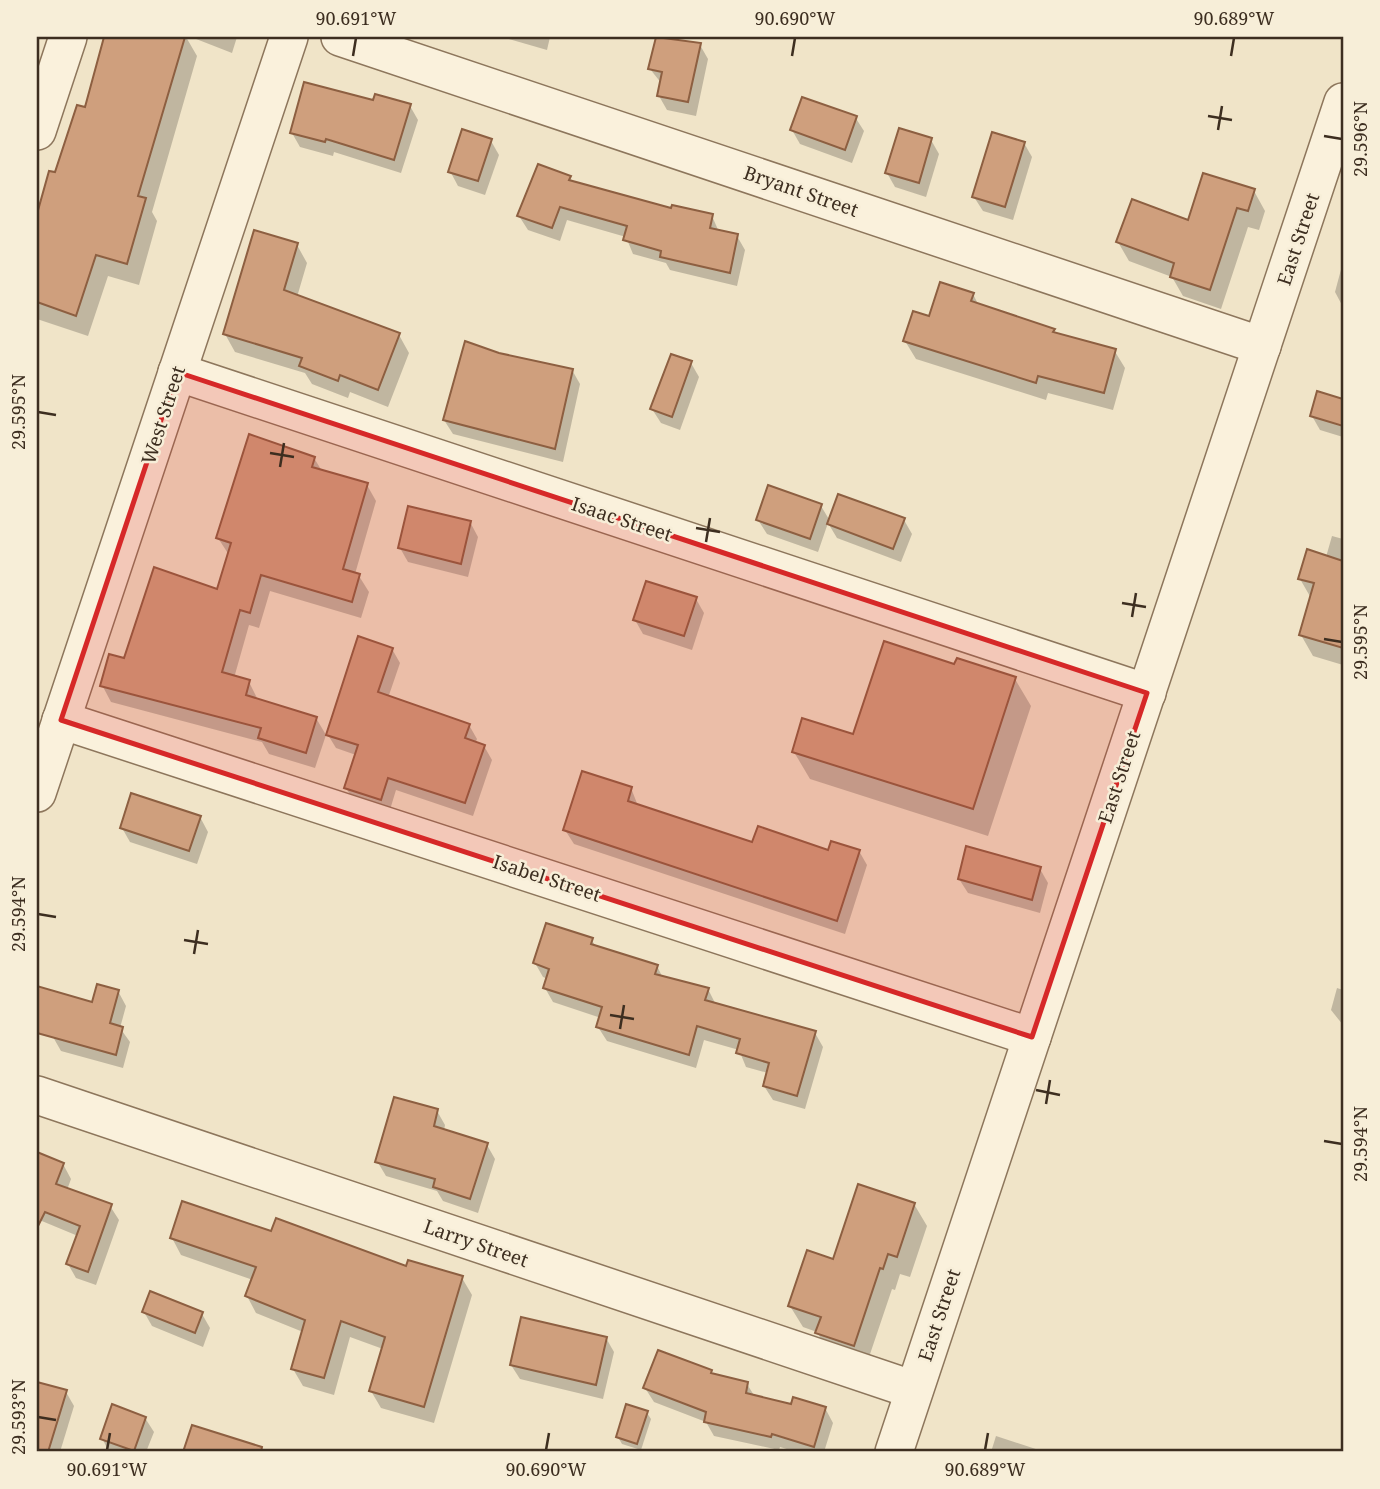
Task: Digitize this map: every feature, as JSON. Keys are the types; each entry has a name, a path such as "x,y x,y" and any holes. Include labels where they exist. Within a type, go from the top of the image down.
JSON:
{"street":[{"path":"37,131 68,37"},
{"name":"West Street","path":"37,793 289,37"},
{"name":"Bryant Street","path":"340,37 1262,346"},
{"name":"East Street","path":"894,1452 1343,102"},
{"name":"Isaac Street","path":"177,372 1147,693"},
{"name":"Isabel Street","path":"61,720 1032,1037"},
{"name":"Larry Street","path":"37,1095 914,1390"}],"highlighted area":[{"path":"177,372 1147,693 1032,1037 61,720"}],"building":[{"path":"104,37 185,37 138,196 146,198 127,264 96,255 76,316 37,302 37,214 49,171 55,172 77,105 85,107"},
{"path":"656,37 701,43 688,102 657,96 662,72 648,69"},
{"path":"304,82 373,100 375,94 411,104 394,160 326,139 325,142 290,133"},
{"path":"802,97 857,116 845,150 790,130"},
{"path":"899,128 932,138 919,183 885,173"},
{"path":"462,129 492,139 478,181 448,172"},
{"path":"992,132 1025,142 1005,207 972,197"},
{"path":"538,164 571,176 569,180 671,208 672,205 713,214 710,228 738,234 730,273 660,257 661,251 623,240 627,226 560,207 552,228 517,216"},
{"path":"1203,173 1255,189 1248,211 1237,208 1210,290 1170,277 1174,263 1116,242 1132,199 1188,220"},
{"path":"254,230 298,243 284,290 400,333 378,390 340,375 338,381 299,366 302,358 223,334"},
{"path":"940,282 974,293 971,301 1055,329 1053,332 1116,349 1104,393 1038,376 1036,383 903,341 913,311 929,316"},
{"path":"465,341 499,353 573,369 555,449 443,420"},
{"path":"671,354 692,361 672,417 650,409"},
{"path":"1317,391 1343,399 1343,426 1310,416"},
{"path":"249,434 315,457 312,467 368,483 343,569 360,574 352,602 261,575 250,613 240,610 222,672 250,680 246,695 317,717 306,753 258,738 261,728 100,686 109,654 124,658 154,567 217,589 231,543 216,538"},
{"path":"768,485 822,504 810,539 756,520"},
{"path":"838,494 905,518 893,549 827,524"},
{"path":"408,506 471,521 461,564 398,548"},
{"path":"1307,549 1343,561 1343,648 1299,635 1314,583 1298,579"},
{"path":"646,581 697,597 684,636 633,620"},
{"path":"358,636 393,648 378,692 470,724 465,738 485,745 465,803 388,778 381,800 344,788 358,745 326,735"},
{"path":"884,641 954,664 957,658 1016,677 973,809 792,752 802,718 853,734"},
{"path":"582,771 632,787 628,801 752,842 758,826 828,850 831,841 860,850 837,921 563,830"},
{"path":"131,793 201,816 189,851 120,828"},
{"path":"966,846 1041,867 1032,900 958,879"},
{"path":"546,923 593,938 591,944 658,965 655,974 709,988 705,1000 816,1031 797,1096 763,1086 769,1063 736,1053 740,1039 697,1026 689,1055 596,1027 602,1007 543,988 549,969 533,963"},
{"path":"97,984 119,990 110,1023 123,1027 116,1055 37,1033 37,986 92,1002"},
{"path":"394,1097 438,1109 434,1126 488,1143 470,1199 433,1187 435,1179 375,1162"},
{"path":"37,1152 64,1163 56,1184 112,1204 88,1272 66,1264 80,1226 45,1212 37,1228"},
{"path":"858,1184 915,1203 897,1257 888,1254 883,1269 880,1268 854,1346 815,1333 821,1317 788,1306 807,1250 833,1259"},
{"path":"182,1201 271,1231 276,1218 406,1266 408,1260 463,1276 424,1407 369,1391 385,1337 341,1321 324,1378 291,1369 305,1320 245,1296 256,1267 170,1238"},
{"path":"150,1291 203,1312 195,1333 142,1312"},
{"path":"521,1317 607,1337 596,1385 510,1365"},
{"path":"658,1350 712,1370 711,1373 748,1382 746,1393 791,1404 793,1397 826,1407 814,1447 772,1434 771,1437 704,1422 706,1412 643,1388"},
{"path":"37,1382 67,1390 48,1452 37,1452"},
{"path":"112,1404 146,1417 134,1451 100,1439"},
{"path":"626,1404 648,1411 637,1444 616,1437"},
{"path":"192,1425 262,1447 261,1452 183,1452"}]}
